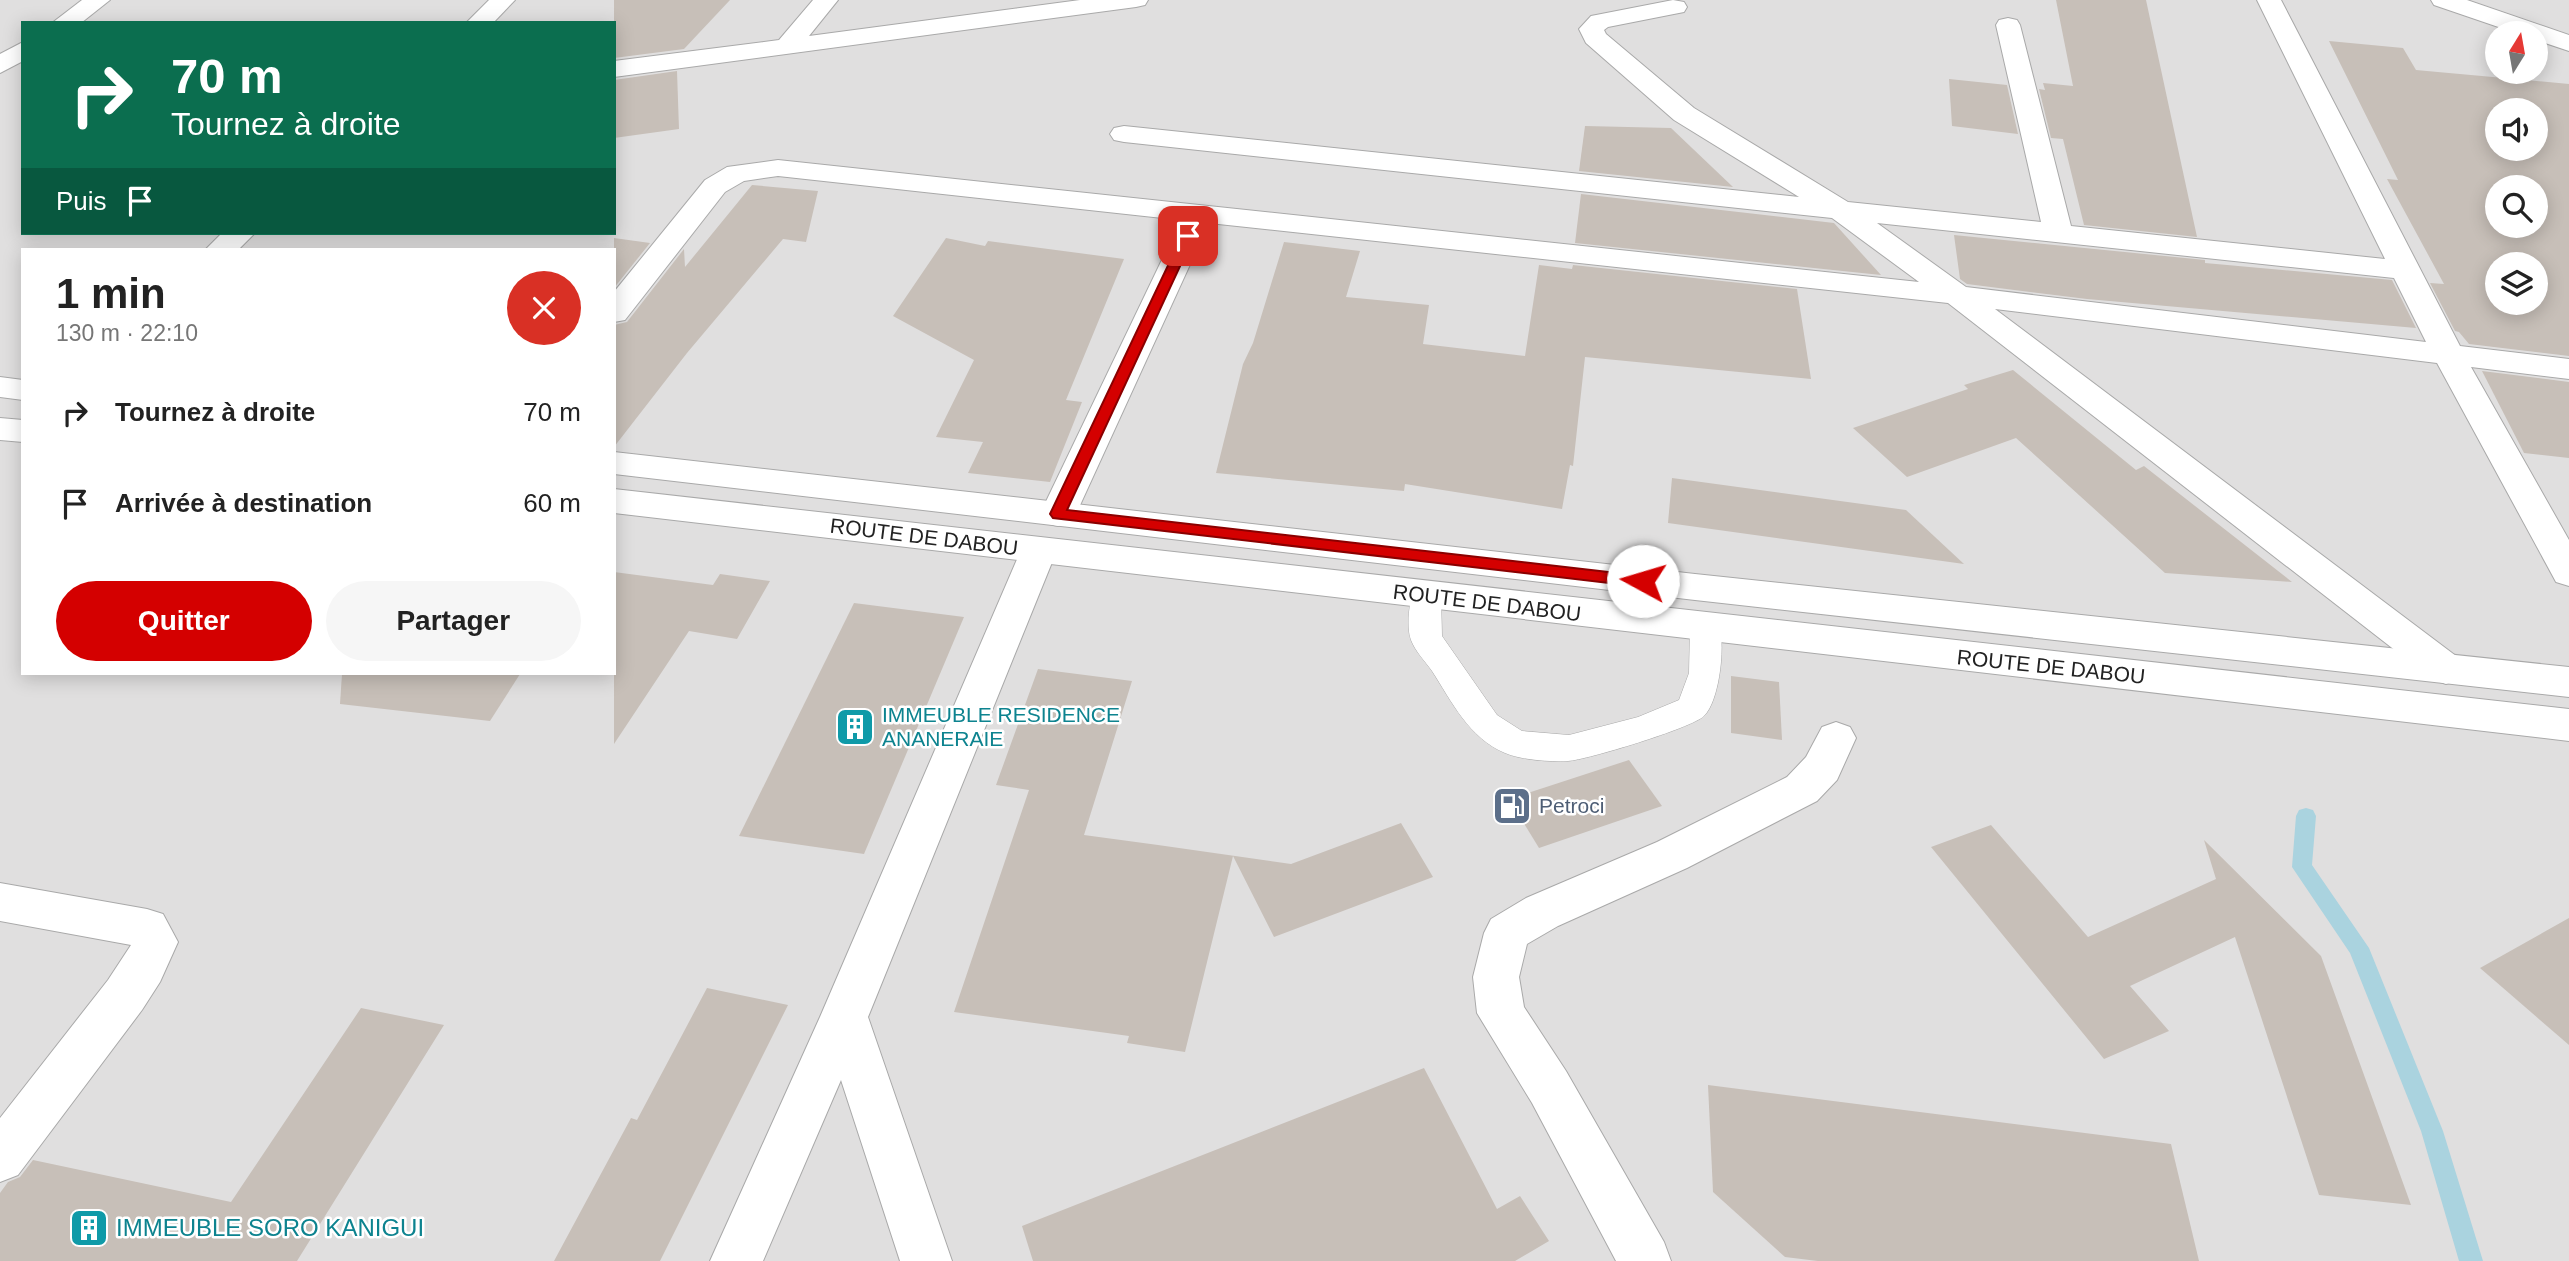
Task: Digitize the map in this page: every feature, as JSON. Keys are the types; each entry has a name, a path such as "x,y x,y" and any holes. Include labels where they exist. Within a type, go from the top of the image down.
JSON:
{"street":[{"path":"67,21 98,0"},
{"path":"480,21 503,0"},
{"path":"787,47 826,0"},
{"path":"2269,0 2449,356 2569,573"},
{"path":"2442,0 2569,43"},
{"path":"616,69 1123,1"},
{"path":"1675,7 1600,22 1591,29 1595,38 1684,114 1839,209 1957,295 2446,669"},
{"path":"2008,25 2058,232"},
{"path":"0,65 21,51"},
{"path":"1124,134 2406,270"},
{"path":"616,310 715,186 730,176 747,171 778,168 1957,295 2569,369"},
{"path":"736,1261 844,1017 1049,532 1199,213"},
{"path":"222,248 238,235"},
{"path":"0,387 21,390"},
{"name":"ROUTE DE DABOU","path":"616,463 1049,532 1426,596 2569,725"},
{"name":"ROUTE DE DABOU","path":"616,501 1049,532 1709,589 2569,682"},
{"path":"1645,1261 1549,1087 1501,1013 1496,977 1507,933 1542,912 1672,855 1802,789 1822,768 1836,738"},
{"path":"0,902 146,929 155,942 144,968 125,995 0,1158"},
{"path":"844,1017 926,1261"}],"lane":[{"path":"1426,596 1426,638 1485,723 1516,743 1569,748 1645,728 1692,708 1705,673 1706,628"}],"shaded area":[{"path":"0,0 2569,0 2569,1261 0,1261"}],"building":[{"path":"614,0 730,0 684,49 616,58"},
{"path":"2056,0 2146,0 2197,237 2084,225 2063,139 2051,138 2039,89 2045,90 2043,83 2073,86"},
{"path":"2329,41 2403,48 2416,70 2485,76 2485,84 2569,84 2569,356 2469,344 2455,331 2430,283 2444,284 2387,179 2398,180"},
{"path":"677,71 679,129 616,138 616,80"},
{"path":"1949,79 2007,85 2018,134 1952,126"},
{"path":"1585,126 1671,128 1733,187 1579,171"},
{"path":"752,185 818,191 806,242 783,239 687,353 616,444 616,325 627,322 684,249 685,267"},
{"path":"1581,194 1834,223 1881,275 1575,243"},
{"path":"1954,235 2205,260 2205,263 2392,280 2416,328 2087,299 1967,284 1960,279"},
{"path":"614,238 650,243 616,286 616,248"},
{"path":"946,238 985,246 988,241 1124,259 1066,400 1082,402 1050,482 968,473 983,442 936,437 974,360 893,316"},
{"path":"1284,242 1360,251 1346,297 1429,305 1423,344 1525,356 1539,265 1572,269 1573,265 1797,289 1811,379 1585,357 1573,466 1570,465 1562,509 1405,484 1404,491 1216,473 1243,364 1253,343"},
{"path":"2013,370 2136,470 2144,466 2292,582 2165,573 2016,438 1907,477 1853,428 1968,389 1964,385"},
{"path":"2482,371 2569,382 2569,458 2524,453"},
{"path":"1672,478 1906,510 1964,564 1668,523"},
{"path":"616,572 713,585 720,574 770,581 737,639 689,631 614,744"},
{"name":"IMMEUBLE RESIDENCE ANANERAIE","path":"854,603 964,617 864,854 739,836"},
{"path":"1038,669 1132,681 1084,835 1291,864 1401,823 1433,877 1274,937 1233,856 1185,1052 1127,1043 1129,1036 954,1012 1029,790 996,785"},
{"path":"342,675 519,675 490,721 340,704"},
{"path":"1731,676 1779,682 1782,740 1731,733"},
{"path":"1629,760 1662,806 1539,848 1509,799"},
{"path":"1991,825 2088,937 2216,879 2204,840 2321,956 2411,1205 2319,1195 2235,937 2130,986 2169,1031 2104,1059 1931,847"},
{"path":"2569,918 2569,1045 2480,968"},
{"path":"707,988 788,1005 660,1261 554,1261 631,1118 637,1120"},
{"path":"361,1008 444,1025 297,1261 0,1261 0,1193 8,1182 20,1177 33,1160 231,1202"},
{"path":"1424,1068 1497,1209 1520,1196 1549,1241 1515,1261 1033,1261 1022,1226"},
{"path":"1708,1085 2171,1144 2199,1261 1818,1261 1785,1257 1713,1192"}],"waterway":[{"path":"2306,816 2302,867 2359,948 2432,1131 2471,1261"}],"place":[{"name":"IMMEUBLE RESIDENCE ANANERAIE","path":"855,727"},
{"name":"Petroci","path":"1512,806"},
{"name":"IMMEUBLE SORO KANIGUI","path":"89,1228"}],"route":[{"path":"1188,236 1058,514 1643,581"}]}
